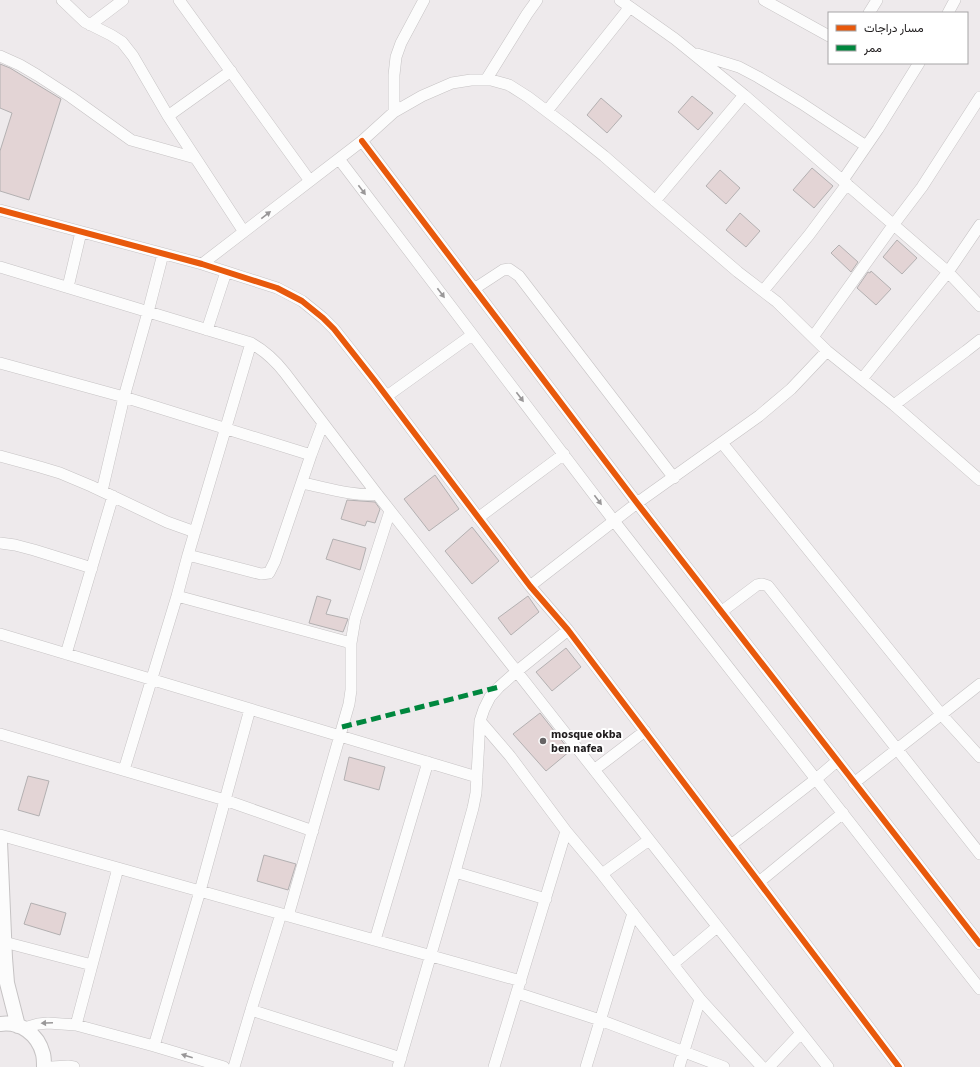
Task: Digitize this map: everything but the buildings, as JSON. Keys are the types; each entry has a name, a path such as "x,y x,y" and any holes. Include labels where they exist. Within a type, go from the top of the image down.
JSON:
{"street":[{"path":"62,0 81,19 122,42 133,56 168,116 244,232"},
{"path":"90,25 123,0"},
{"path":"179,0 310,181"},
{"path":"394,112 394,74 396,57 401,43 424,0"},
{"path":"486,80 537,0"},
{"path":"620,0 675,39 744,95 948,272 980,306"},
{"path":"764,0 828,35"},
{"path":"870,12 877,0"},
{"path":"949,12 955,0"},
{"path":"547,112 630,7"},
{"path":"691,52 739,67 758,77 801,103 866,146"},
{"path":"0,56 20,65 48,82 131,140 195,158"},
{"path":"763,291 809,235 845,182 918,64"},
{"path":"168,116 231,71"},
{"path":"202,264 362,141 394,112 422,96 452,83 471,80 491,80 509,85 604,156 738,272 777,302 827,351 862,378 979,476"},
{"path":"655,201 744,95"},
{"path":"813,337 922,186 980,97"},
{"path":"362,141 637,503 980,944"},
{"path":"339,159 614,521 980,989"},
{"path":"0,210 202,264 277,288 302,301 323,318 334,329 387,396 530,586 568,630 759,882 894,1065"},
{"path":"862,378 948,272 980,225"},
{"path":"68,287 81,232"},
{"path":"102,491 124,397 163,254"},
{"path":"0,267 251,344 261,349 279,365 390,511 828,1067"},
{"path":"474,289 504,270 509,270 519,276 674,478"},
{"path":"207,330 226,272"},
{"path":"387,396 472,335"},
{"path":"894,405 980,340"},
{"path":"124,770 251,344"},
{"path":"530,586 637,503 759,416 792,389 827,351"},
{"path":"0,363 124,397 226,430 311,455"},
{"path":"188,555 261,574 268,573 275,561 323,423"},
{"path":"722,443 941,714 980,757"},
{"path":"478,518 564,454"},
{"path":"0,456 60,474 102,491 167,522 195,532"},
{"path":"302,482 357,494 377,494"},
{"path":"66,654 113,496"},
{"path":"234,1067 251,1010 313,831 349,704 351,690 351,643 355,619 390,511"},
{"path":"0,543 25,547 92,568"},
{"path":"721,612 757,585 762,584 768,586 980,854"},
{"path":"177,596 351,643"},
{"path":"251,1010 400,1063 473,808 476,793 480,720 484,709 490,697 516,672 568,630"},
{"path":"0,634 477,777"},
{"path":"854,783 980,684"},
{"path":"154,1046 200,891 250,709"},
{"path":"480,720 510,756 566,831 602,874 700,999 762,1067"},
{"path":"594,770 645,731"},
{"path":"0,734 225,800 313,831"},
{"path":"731,845 837,761"},
{"path":"375,940 428,762"},
{"path":"759,882 843,813"},
{"path":"494,1067 566,831"},
{"path":"0,835 521,981"},
{"path":"602,874 649,840"},
{"path":"0,842 7,983 21,1027"},
{"path":"76,1025 118,868"},
{"path":"455,872 546,899"},
{"path":"586,1067 633,913"},
{"path":"673,964 717,927"},
{"path":"4,942 92,965"},
{"path":"517,993 600,1020 724,1067"},
{"path":"679,1067 700,999"},
{"path":"21,1027 48,1023 76,1025 224,1067"},
{"path":"0,1024 13,1024 21,1027 33,1035 40,1044 44,1056 44,1067"},
{"path":"769,1067 801,1033"},
{"path":"52,1067 74,1067"}],"marked path":[{"path":"342,727 499,687"}],"cycle path":[{"path":"362,141 637,503 980,944"},
{"path":"0,210 202,264 277,288 302,301 323,318 334,329 375,381 530,586 568,630 899,1067"}],"place":[{"name":"mosque okba ben nafea","path":"543,741"}]}
